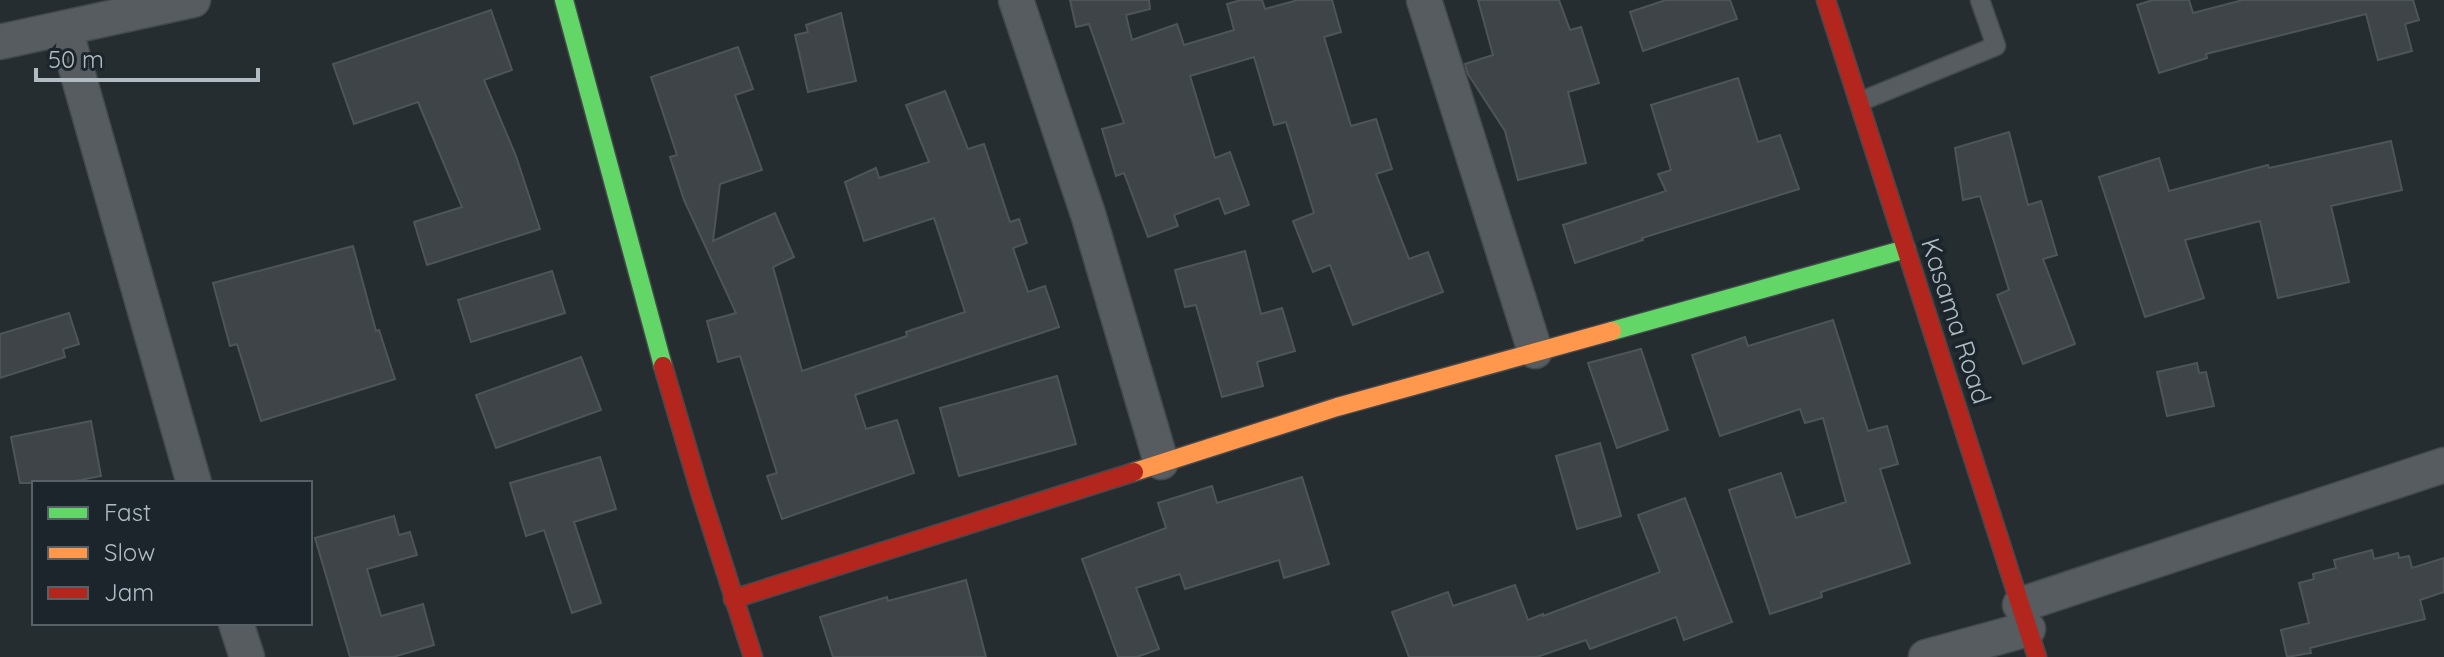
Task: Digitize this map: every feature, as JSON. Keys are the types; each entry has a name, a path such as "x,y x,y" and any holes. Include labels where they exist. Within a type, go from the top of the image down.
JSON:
{"street":[{"path":"0,42 193,0"},
{"path":"564,0 661,357 753,657"},
{"path":"1016,0 1088,214 1161,462"},
{"path":"1424,0 1535,351"},
{"name":"Kasama Road","path":"1826,0 2028,631"},
{"path":"65,29 193,481"},
{"path":"733,599 1337,407 1906,249"},
{"path":"1926,657 2028,631 2444,465"},
{"path":"237,625 247,657"}],"lane":[{"path":"1859,103 1996,46 1980,0"}],"building":[{"path":"1070,0 1149,0 1150,9 1126,15 1132,40 1177,24 1184,45 1234,30 1227,4 1262,0 1265,9 1298,0 1332,0 1341,32 1324,37 1351,126 1376,119 1392,169 1376,174 1409,259 1428,252 1443,292 1353,325 1330,265 1313,272 1293,221 1314,213 1286,122 1274,125 1254,57 1190,76 1215,158 1230,152 1249,205 1225,214 1219,198 1174,215 1178,226 1148,237 1124,173 1116,176 1102,129 1124,123 1089,24 1076,27"},
{"path":"1478,0 1559,0 1570,30 1581,27 1599,83 1568,92 1586,163 1518,180 1505,131 1468,74 1465,64 1493,55"},
{"path":"1666,0 1730,0 1737,19 1643,51 1630,12"},
{"path":"2153,0 2189,0 2193,13 2243,0 2413,0 2419,20 2405,24 2412,51 2378,60 2366,14 2206,54 2207,58 2159,73 2137,5"},
{"path":"491,10 512,70 484,80 516,156 540,229 427,265 414,222 462,207 418,102 354,124 333,64"},
{"path":"841,13 856,81 808,92 795,35 808,32 806,25"},
{"path":"738,47 753,89 735,95 762,170 720,184 713,241 775,213 794,257 773,267 802,371 907,336 906,332 965,312 934,218 864,241 845,182 876,168 879,178 929,162 906,105 945,91 968,149 984,144 1010,222 1019,219 1027,243 1013,248 1028,292 1045,286 1059,327 855,395 866,429 897,420 914,473 782,519 767,476 777,473 740,356 718,362 707,321 736,313 684,200 670,157 677,155 651,77"},
{"path":"1738,78 1758,142 1780,135 1799,189 1642,238 1575,263 1563,225 1666,191 1658,174 1671,170 1651,105"},
{"path":"2009,132 2028,205 2041,201 2057,255 2043,259 2075,344 2023,364 1997,295 2009,290 1980,196 1963,200 1955,148"},
{"path":"2391,141 2402,190 2331,206 2349,282 2278,298 2260,221 2185,240 2204,298 2145,317 2099,177 2159,158 2169,191 2268,165 2269,168"},
{"path":"353,246 376,331 379,330 395,379 261,421 237,344 230,346 213,283"},
{"path":"1245,251 1261,314 1282,308 1295,351 1257,362 1263,386 1222,397 1196,305 1185,307 1175,270"},
{"path":"552,271 565,313 471,342 458,300"},
{"path":"69,313 79,344 63,349 65,357 0,378 0,334"},
{"path":"1833,320 1868,431 1887,426 1898,464 1880,469 1910,563 1821,592 1822,597 1770,614 1729,490 1781,473 1796,518 1846,502 1823,418 1805,423 1800,409 1720,436 1692,355 1745,337 1748,346"},
{"path":"1641,349 1668,430 1617,448 1588,363"},
{"path":"581,357 601,410 496,448 476,395"},
{"path":"2197,363 2199,373 2206,372 2214,406 2167,416 2157,372"},
{"path":"1057,376 1076,444 959,476 940,408"},
{"path":"91,421 101,476 75,481 20,483 11,437"},
{"path":"1600,443 1621,516 1577,529 1556,456"},
{"path":"600,457 616,509 574,522 601,603 572,613 544,530 526,536 510,483"},
{"path":"1302,477 1329,564 1284,578 1279,560 1185,589 1180,574 1136,588 1159,649 1137,657 1118,657 1082,559 1166,528 1158,503 1212,486 1217,503"},
{"path":"1685,498 1732,622 1684,640 1676,617 1590,649 1586,640 1537,657 1409,657 1392,612 1448,592 1453,606 1515,585 1528,620 1660,572 1638,515"},
{"path":"394,516 399,535 410,532 417,555 367,569 381,616 423,604 434,645 393,657 350,657 315,538"},
{"path":"2372,550 2374,559 2398,553 2399,558 2409,556 2412,568 2444,558 2444,592 2420,600 2425,619 2310,648 2311,653 2287,657 2281,630 2309,623 2299,583 2314,579 2313,574 2336,568 2334,560"},
{"path":"966,580 986,657 833,657 820,617 887,597 888,601"}],"traffic: fast":[{"path":"564,0 663,366"},
{"path":"1612,331 1906,249"}],"traffic: slow":[{"path":"1134,472 1337,407 1612,331"}],"traffic: jam":[{"path":"1826,0 2037,657"},
{"path":"663,366 753,657"},
{"path":"733,599 1134,472"}]}
